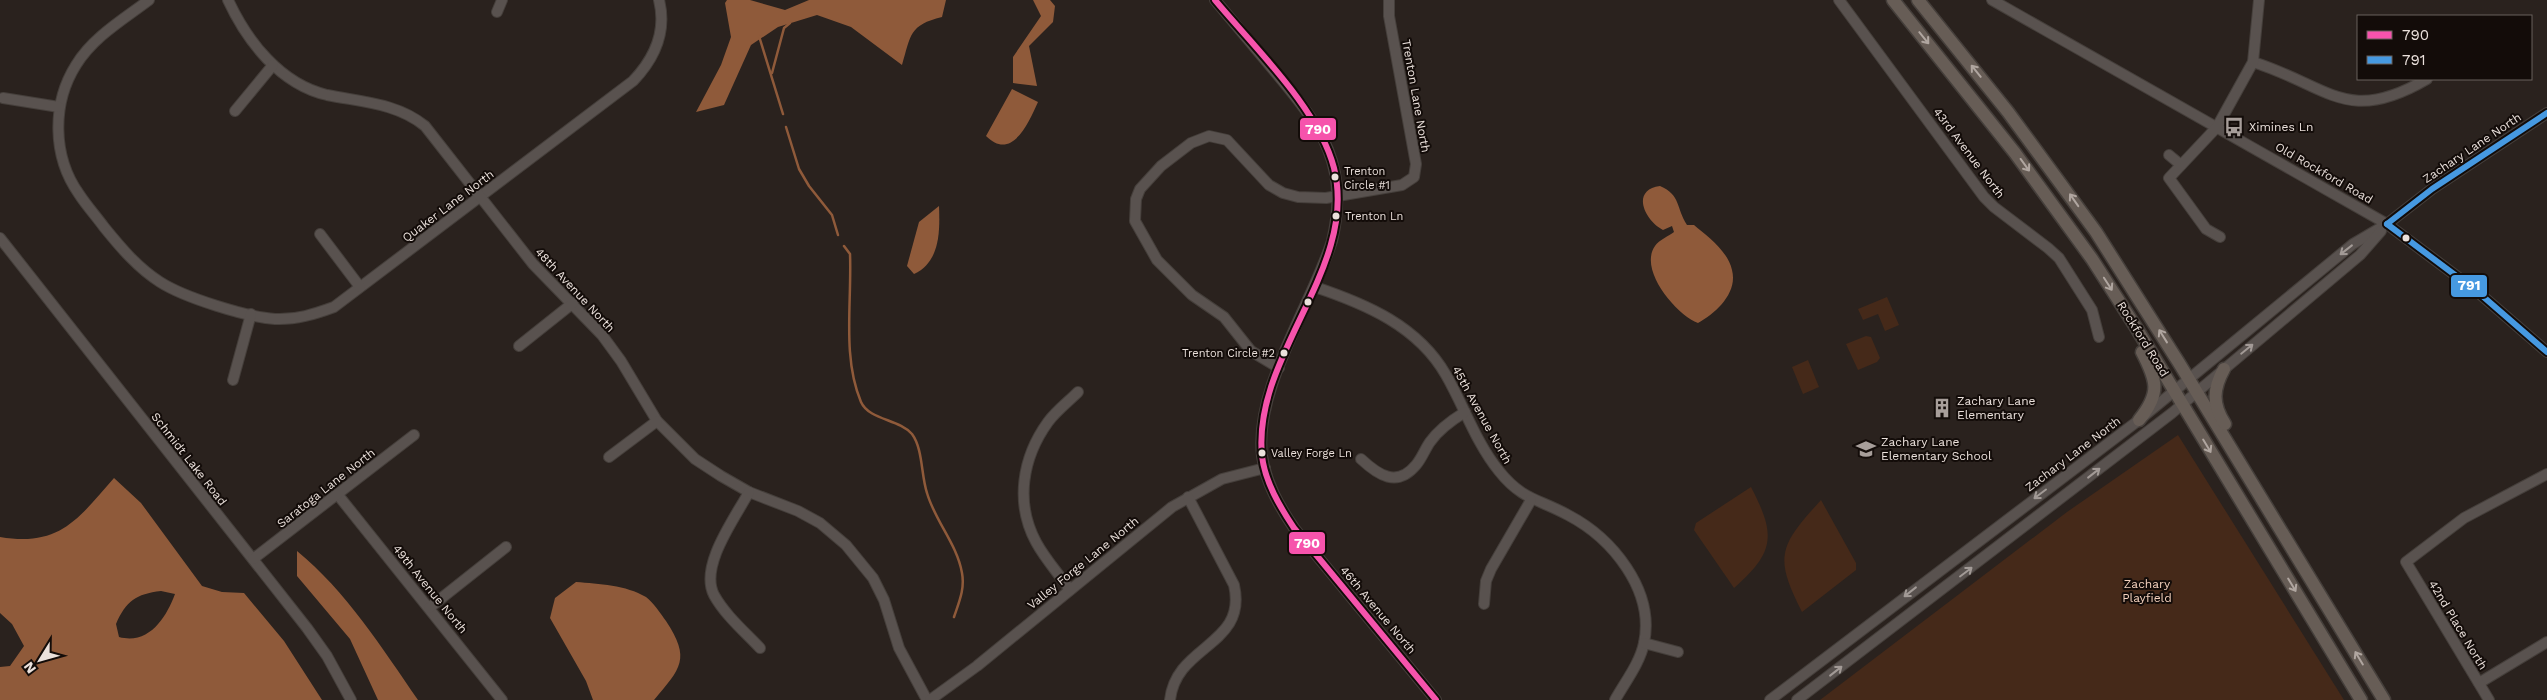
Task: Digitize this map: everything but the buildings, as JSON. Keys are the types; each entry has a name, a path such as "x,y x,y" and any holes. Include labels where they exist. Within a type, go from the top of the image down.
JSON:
{"main road":[{"name":"Rockford Road","path":"1893,0 2015,153 2120,302 2361,700"},
{"name":"Rockford Road","path":"1918,0 2008,112 2067,190 2124,274 2384,700"},
{"path":"2120,302 2154,375 2156,390 2151,405 2139,420"},
{"path":"2224,369 2214,397 2217,409 2275,504 2275,522"}],"street":[{"path":"149,0 89,48 76,65 66,85 59,107 57,125 59,144 77,192 140,268 162,283 204,301 251,314 233,380"},
{"name":"48th Avenue North","path":"228,0 248,38 273,65 302,84 325,94 389,106 416,119 439,141 533,264 573,303 602,335 621,361 657,421 696,459 750,492 798,511 820,523 853,552 873,578 884,600 899,648 928,700"},
{"path":"497,12 502,0"},
{"path":"1215,0 1314,121 1333,162 1337,196 1336,224 1332,241 1315,287"},
{"name":"Trenton Lane North","path":"1279,368 1251,352 1224,317 1192,296 1163,267 1143,239 1135,222 1136,199 1140,188 1162,166 1191,143 1209,136 1227,140 1258,174 1283,193 1313,199 1402,185 1414,177 1416,164 1389,16 1389,0"},
{"name":"43rd Avenue North","path":"1839,0 1984,196 1994,207 2059,258 2092,310 2099,337"},
{"name":"Old Rockford Road","path":"1992,0 2387,224 2479,293 2547,352"},
{"path":"2220,237 2206,229 2169,178 2217,127 2253,62 2259,0"},
{"name":"Quaker Lane North","path":"251,314 275,319 316,314 334,307 360,288 633,80 645,68 660,40 662,24 660,4"},
{"path":"2253,62 2292,77 2330,96 2356,101 2382,100 2402,93 2426,80"},
{"path":"235,111 273,65"},
{"path":"4,98 59,107"},
{"name":"Zachary Lane North","path":"1770,700 2139,420 2352,244 2387,224 2440,183 2547,113"},
{"path":"2169,155 2181,165"},
{"name":"Zachary Lane North","path":"1797,700 2197,392 2360,254 2387,224"},
{"path":"320,234 360,288"},
{"name":"Schmidt Lake Road","path":"0,238 327,656 352,700"},
{"path":"2303,283 2313,295"},
{"name":"46th Avenue North","path":"1315,287 1279,368 1265,405 1261,440 1264,468 1280,508 1294,528 1436,700"},
{"name":"45th Avenue North","path":"1315,287 1369,308 1413,335 1446,374 1498,470 1511,485 1531,500 1567,514 1584,524 1600,537 1636,583 1642,597 1644,643"},
{"path":"519,346 573,303"},
{"path":"1070,590 1036,543 1028,523 1024,501 1024,479 1037,439 1049,420 1078,392"},
{"path":"1361,459 1383,477 1395,477 1406,474 1415,466 1430,442 1442,429 1465,412"},
{"path":"609,457 657,421"},
{"name":"Saratoga Lane North","path":"253,559 414,435"},
{"name":"Valley Forge Lane North","path":"928,700 977,666 1172,507 1222,479 1264,468"},
{"name":"42nd Place North","path":"2489,700 2406,562 2464,518 2547,474"},
{"path":"750,492 715,555 709,582 721,606 760,648"},
{"name":"49th Avenue North","path":"338,495 502,700"},
{"path":"1170,700 1174,679 1180,670 1222,634 1231,624 1236,610 1237,597 1234,585 1188,497"},
{"path":"1484,604 1485,587 1491,569 1531,500"},
{"path":"429,608 506,547"},
{"path":"2479,683 2547,642"},
{"path":"1615,700 1644,643 1678,652"}],"green space":[{"path":"1887,297 1899,325 1885,331 1878,314 1863,320 1858,309"},
{"path":"1866,336 1871,337 1880,358 1877,362 1858,370 1846,344"},
{"path":"1808,360 1819,387 1803,394 1792,367"},
{"name":"Zachary Playfield","path":"2178,435 2344,700 1820,700 2067,512"},
{"path":"1751,487 1765,518 1767,542 1764,553 1757,564 1734,588 1694,530 1696,523"},
{"path":"1821,500 1856,563 1856,570 1802,612 1787,577 1784,564 1785,552 1789,540 1807,515"}],"shaded area":[{"path":"727,0 750,0 785,10 809,0 946,0 942,17 923,24 913,33 902,65 851,27 817,15 778,27 751,45 724,105 696,112 721,65 731,37 725,3"},
{"path":"1033,0 1050,0 1055,6 1053,22 1029,46 1037,86 1013,83 1013,57 1041,16"},
{"path":"1012,89 1038,102 1030,119 1012,142 1004,144 995,143 986,136"},
{"path":"1660,186 1675,198 1687,225 1694,225 1722,250 1732,270 1732,287 1729,294 1712,314 1698,323 1680,311 1671,301 1662,290 1652,267 1651,256 1655,246 1674,232 1672,226 1663,230 1656,226 1646,213 1643,199 1645,193"},
{"path":"939,206 938,236 934,254 923,269 914,274 907,266 919,222"},
{"path":"114,478 141,503 202,586 222,592 244,593 284,641 322,700 0,700 0,667 10,666 24,646 12,624 0,613 0,537 21,539 38,538 53,534 66,527 78,517","holes":["161,591 175,594 167,612 148,633 139,637 119,637 116,624 128,604 133,600 145,594"]},
{"path":"297,551 332,584 347,602 418,700 378,700 350,639 297,576"},
{"path":"576,582 612,586 638,593 646,597 657,608 666,621 678,645 679,663 671,680 654,700 593,700 586,681 550,618 555,598"}],"waterway":[{"path":"772,73 784,28 790,23"},
{"path":"759,36 783,114"},
{"path":"786,127 799,169 809,186 832,215 838,235"},
{"path":"844,246 850,254 849,329 855,385 865,408 877,416 900,425 912,434 916,440 927,493 935,513 956,552 962,573 962,590 954,617"}],"transit line":[{"name":"790","path":"1215,0 1284,80 1315,123 1334,168 1338,205 1332,241 1320,276 1273,382 1263,419 1262,456 1266,475 1279,503 1294,528 1436,700"},
{"name":"791","path":"2387,224 2432,189 2547,113"},
{"name":"791","path":"2387,224 2479,293 2547,352"}],"place":[{"name":"Ximines Ln","path":"2234,127"},
{"name":"Trenton Circle #1","path":"1335,177"},
{"name":"Trenton Ln","path":"1336,216"},
{"name":"Trenton Circle #2","path":"1284,353"},
{"name":"Zachary Lane Elementary","path":"1942,408"},
{"name":"Zachary Lane Elementary School","path":"1866,449"},
{"name":"Valley Forge Ln","path":"1262,453"}]}
